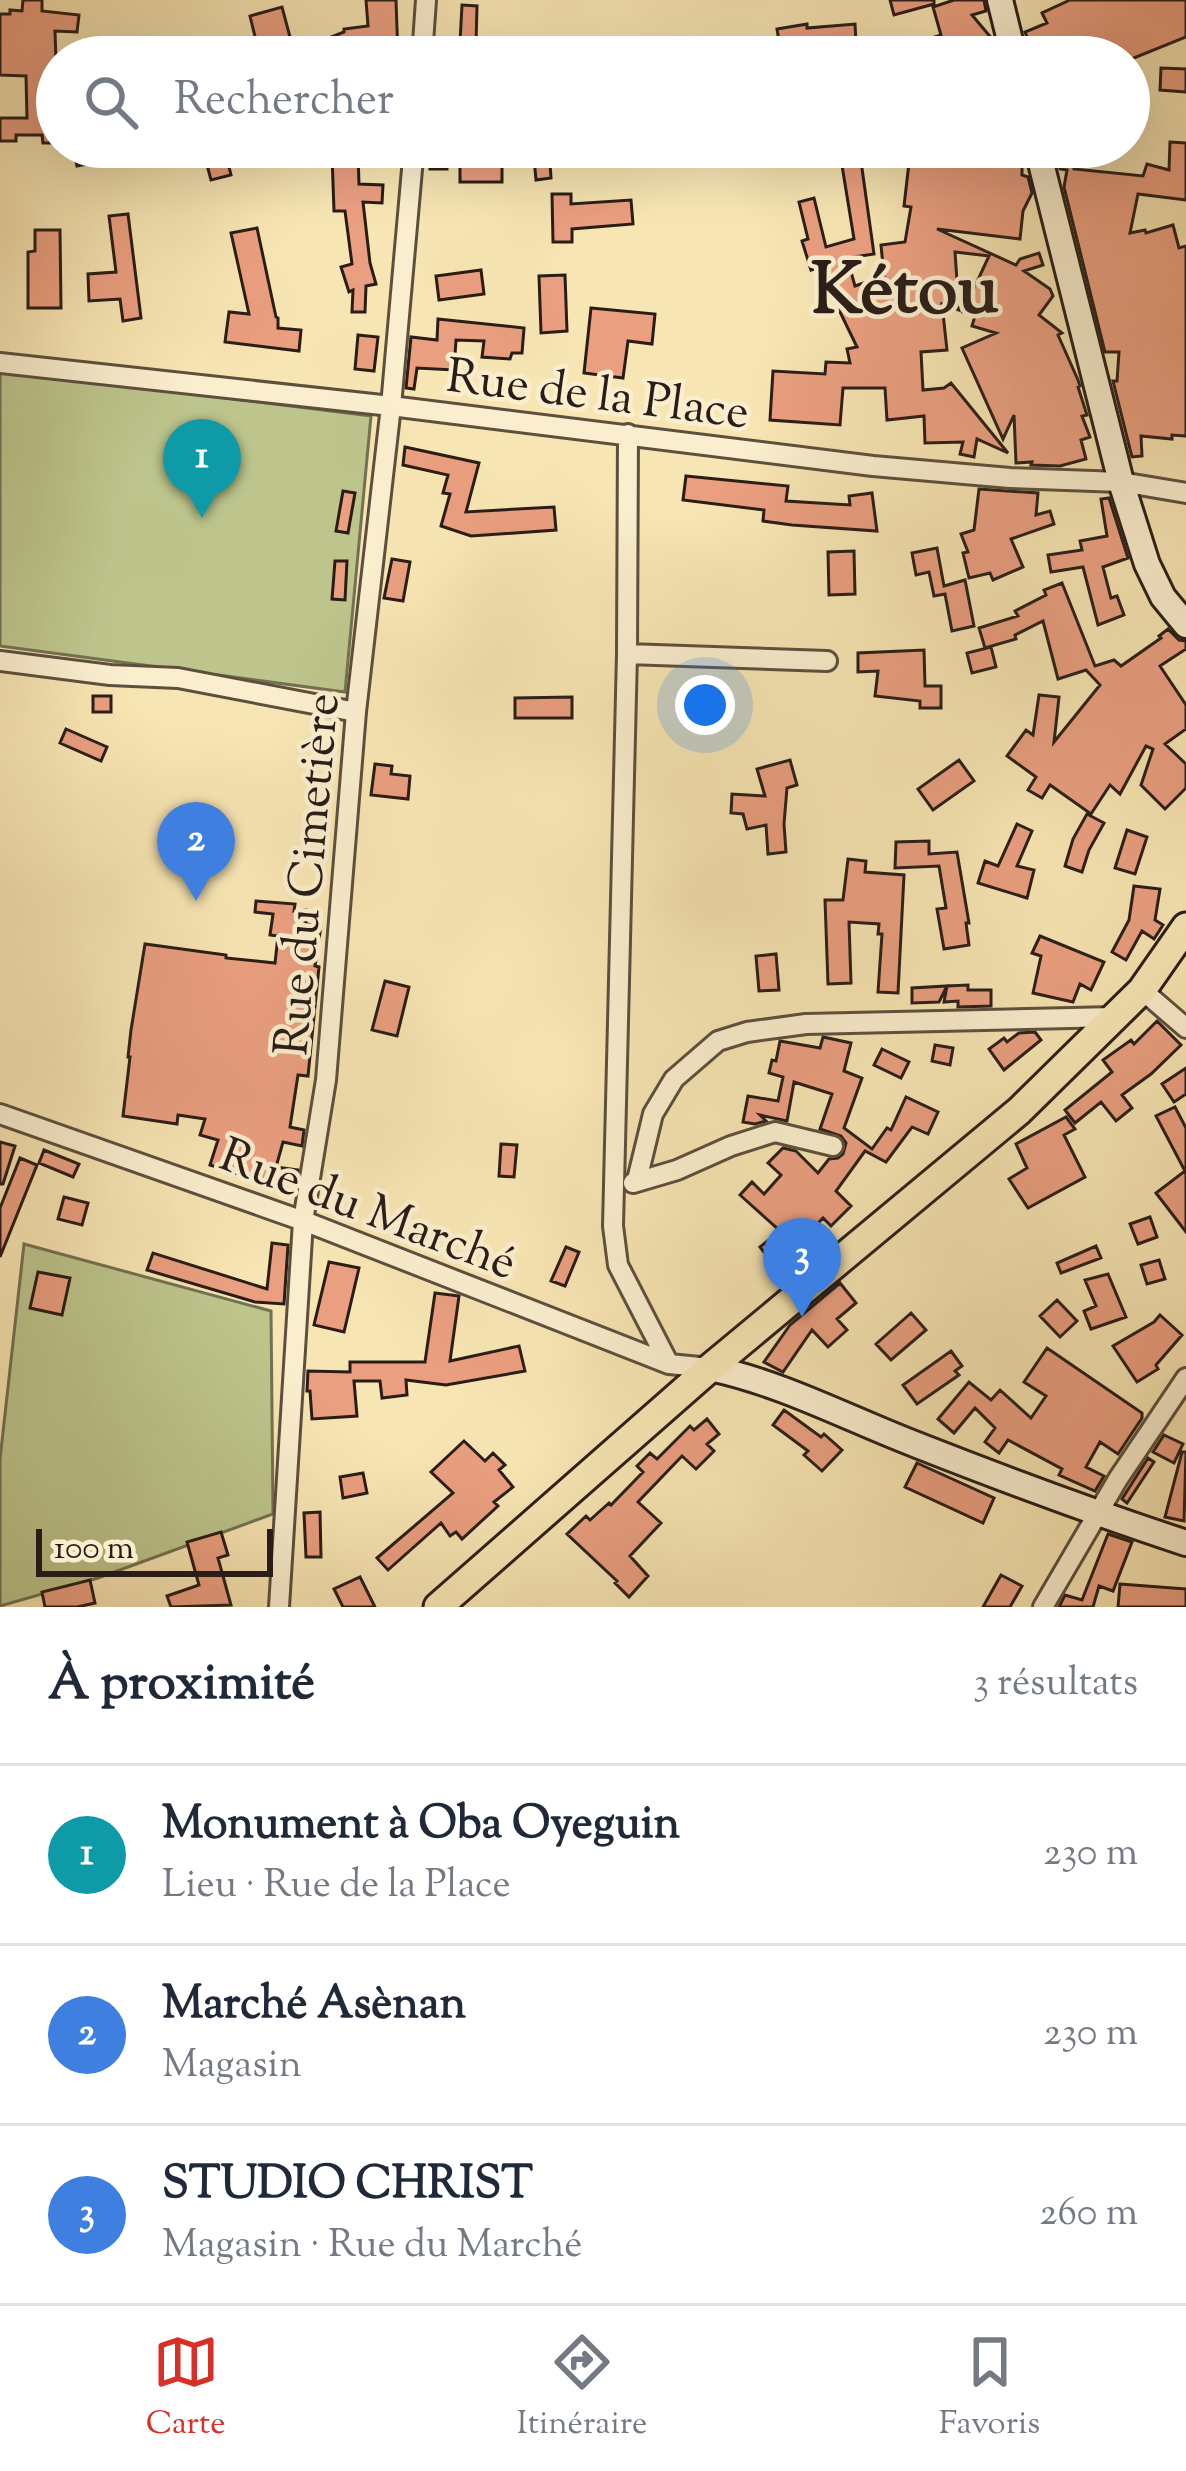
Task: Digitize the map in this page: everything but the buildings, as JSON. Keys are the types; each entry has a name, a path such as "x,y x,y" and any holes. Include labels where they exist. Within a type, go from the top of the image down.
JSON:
{"main road":[{"path":"438,1607 710,1367 1019,1111 1118,1017 1186,927"}],"street":[{"path":"423,36 426,0"},
{"path":"1000,0 1009,36"},
{"name":"Rue du Cimetière","path":"279,1607 302,1221 326,1080 356,712 392,406 412,168"},
{"path":"1042,168 1121,482 1147,564 1163,597 1186,625"},
{"name":"Rue de la Place","path":"0,363 873,466 1121,482 1186,493"},
{"path":"628,434 613,1226 618,1265 669,1364"},
{"path":"627,654 827,661"},
{"path":"0,661 178,678 356,712"},
{"path":"1142,990 1186,1028"},
{"path":"637,1180 653,1114 674,1079 718,1041 806,1024 1118,1017"},
{"name":"Rue du Marché","path":"0,1114 302,1221 669,1364 710,1367"},
{"path":"613,1195 637,1180 677,1170 775,1132 833,1146"},
{"path":"710,1367 747,1376 915,1445 1186,1543"},
{"path":"1042,1607 1118,1479 1186,1378"}],"green space":[{"path":"0,370 371,416 345,692 0,646"},
{"path":"24,1244 271,1311 273,1514 98,1578 0,1606 0,1459"}],"place":[{"name":"Monument à Oba Oyeguin","path":"202,518"},
{"name":"Marché Asènan","path":"196,901"},
{"name":"STUDIO CHRIST","path":"802,1317"}],"district":[{"name":"Kétou","path":"905,287"}]}
